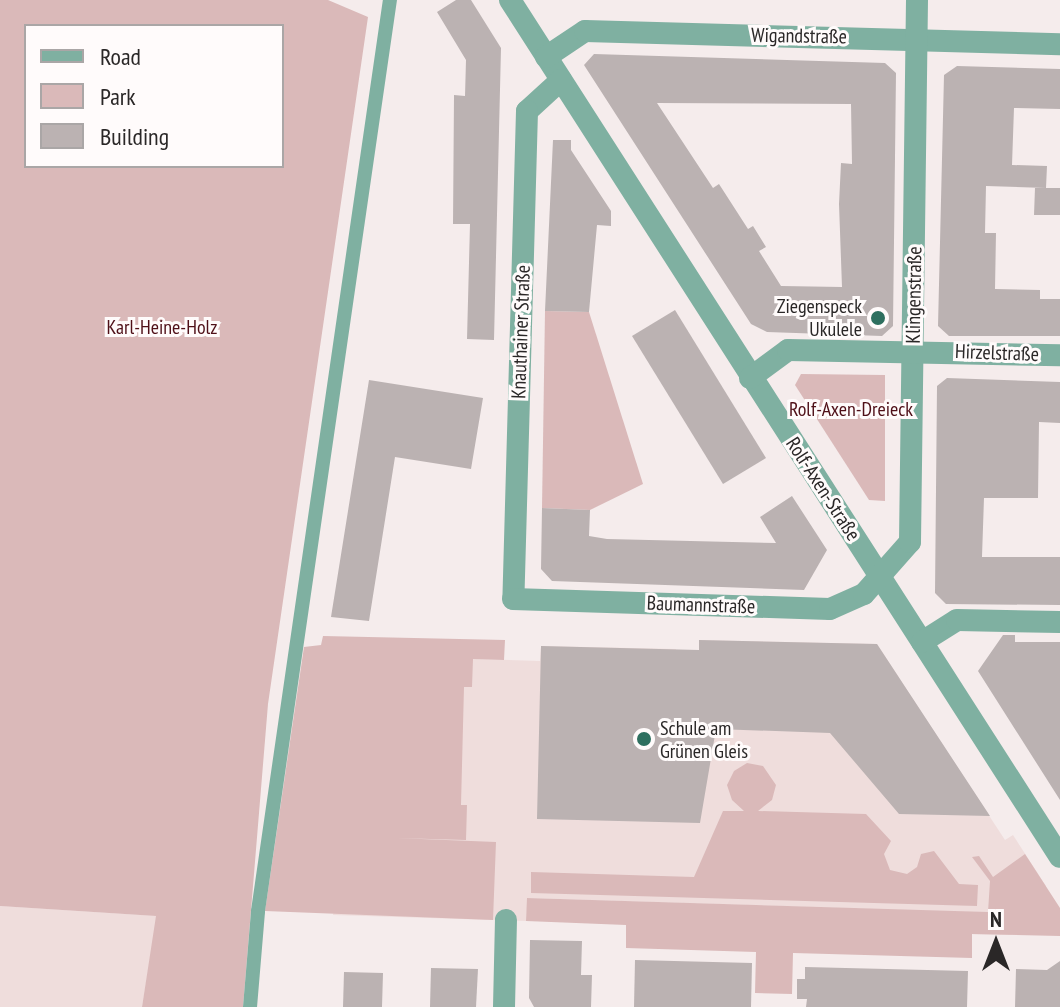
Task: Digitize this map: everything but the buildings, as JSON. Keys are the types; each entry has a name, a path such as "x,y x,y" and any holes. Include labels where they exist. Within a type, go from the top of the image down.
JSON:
{"street":[{"name":"Rolf-Axen-Straße","path":"510,0 1060,857"},
{"name":"Klingenstraße","path":"880,579 910,542 917,0"},
{"name":"Wigandstraße","path":"546,57 585,31 1060,44"},
{"name":"Knauthainer Straße","path":"513,599 527,111 561,80"},
{"name":"Hirzelstraße","path":"750,378 788,350 1060,355"},
{"name":"Baumannstraße","path":"513,599 830,609 846,604 880,579"},
{"path":"922,642 957,620 1060,622"},
{"path":"504,1007 506,920"}],"lane":[{"path":"250,1007 258,911 390,0"}],"shaded area":[{"name":"Schule am Grünen Gleis","path":"699,640 877,644 1005,840 1013,835 1046,886 1011,935 965,934 965,912 528,898 526,921 333,915 342,872 352,655 540,661 541,646 676,649 676,657 699,656"},
{"path":"0,906 157,916 142,1007 0,1007"}],"green space":[{"name":"Karl-Heine-Holz","path":"0,0 328,0 368,17 268,704 243,1007 142,1007 156,916 0,906"},
{"path":"545,311 589,312 643,484 590,510 542,508"},
{"name":"Rolf-Axen-Dreieck","path":"801,374 885,375 885,501 869,500 795,385"},
{"path":"323,636 505,640 504,660 473,659 472,687 464,687 461,805 467,805 466,840 396,838 496,842 493,920 265,911 304,647 321,645"},
{"path":"747,763 763,766 776,785 772,800 758,811 866,814 891,841 884,854 890,870 907,874 917,867 921,854 934,851 959,884 978,885 977,906 531,893 531,872 694,877 723,811 744,811 732,800 727,785 734,771"},
{"path":"1025,854 1060,908 1060,936 972,934 972,958 793,953 792,994 755,993 756,952 626,948 626,925 526,921 527,898 988,912 990,881 972,857 979,856 993,877"}],"place":[{"name":"Ziegenspeck Ukulele","path":"878,318"},
{"name":"Schule am Grünen Gleis","path":"644,739"}]}
